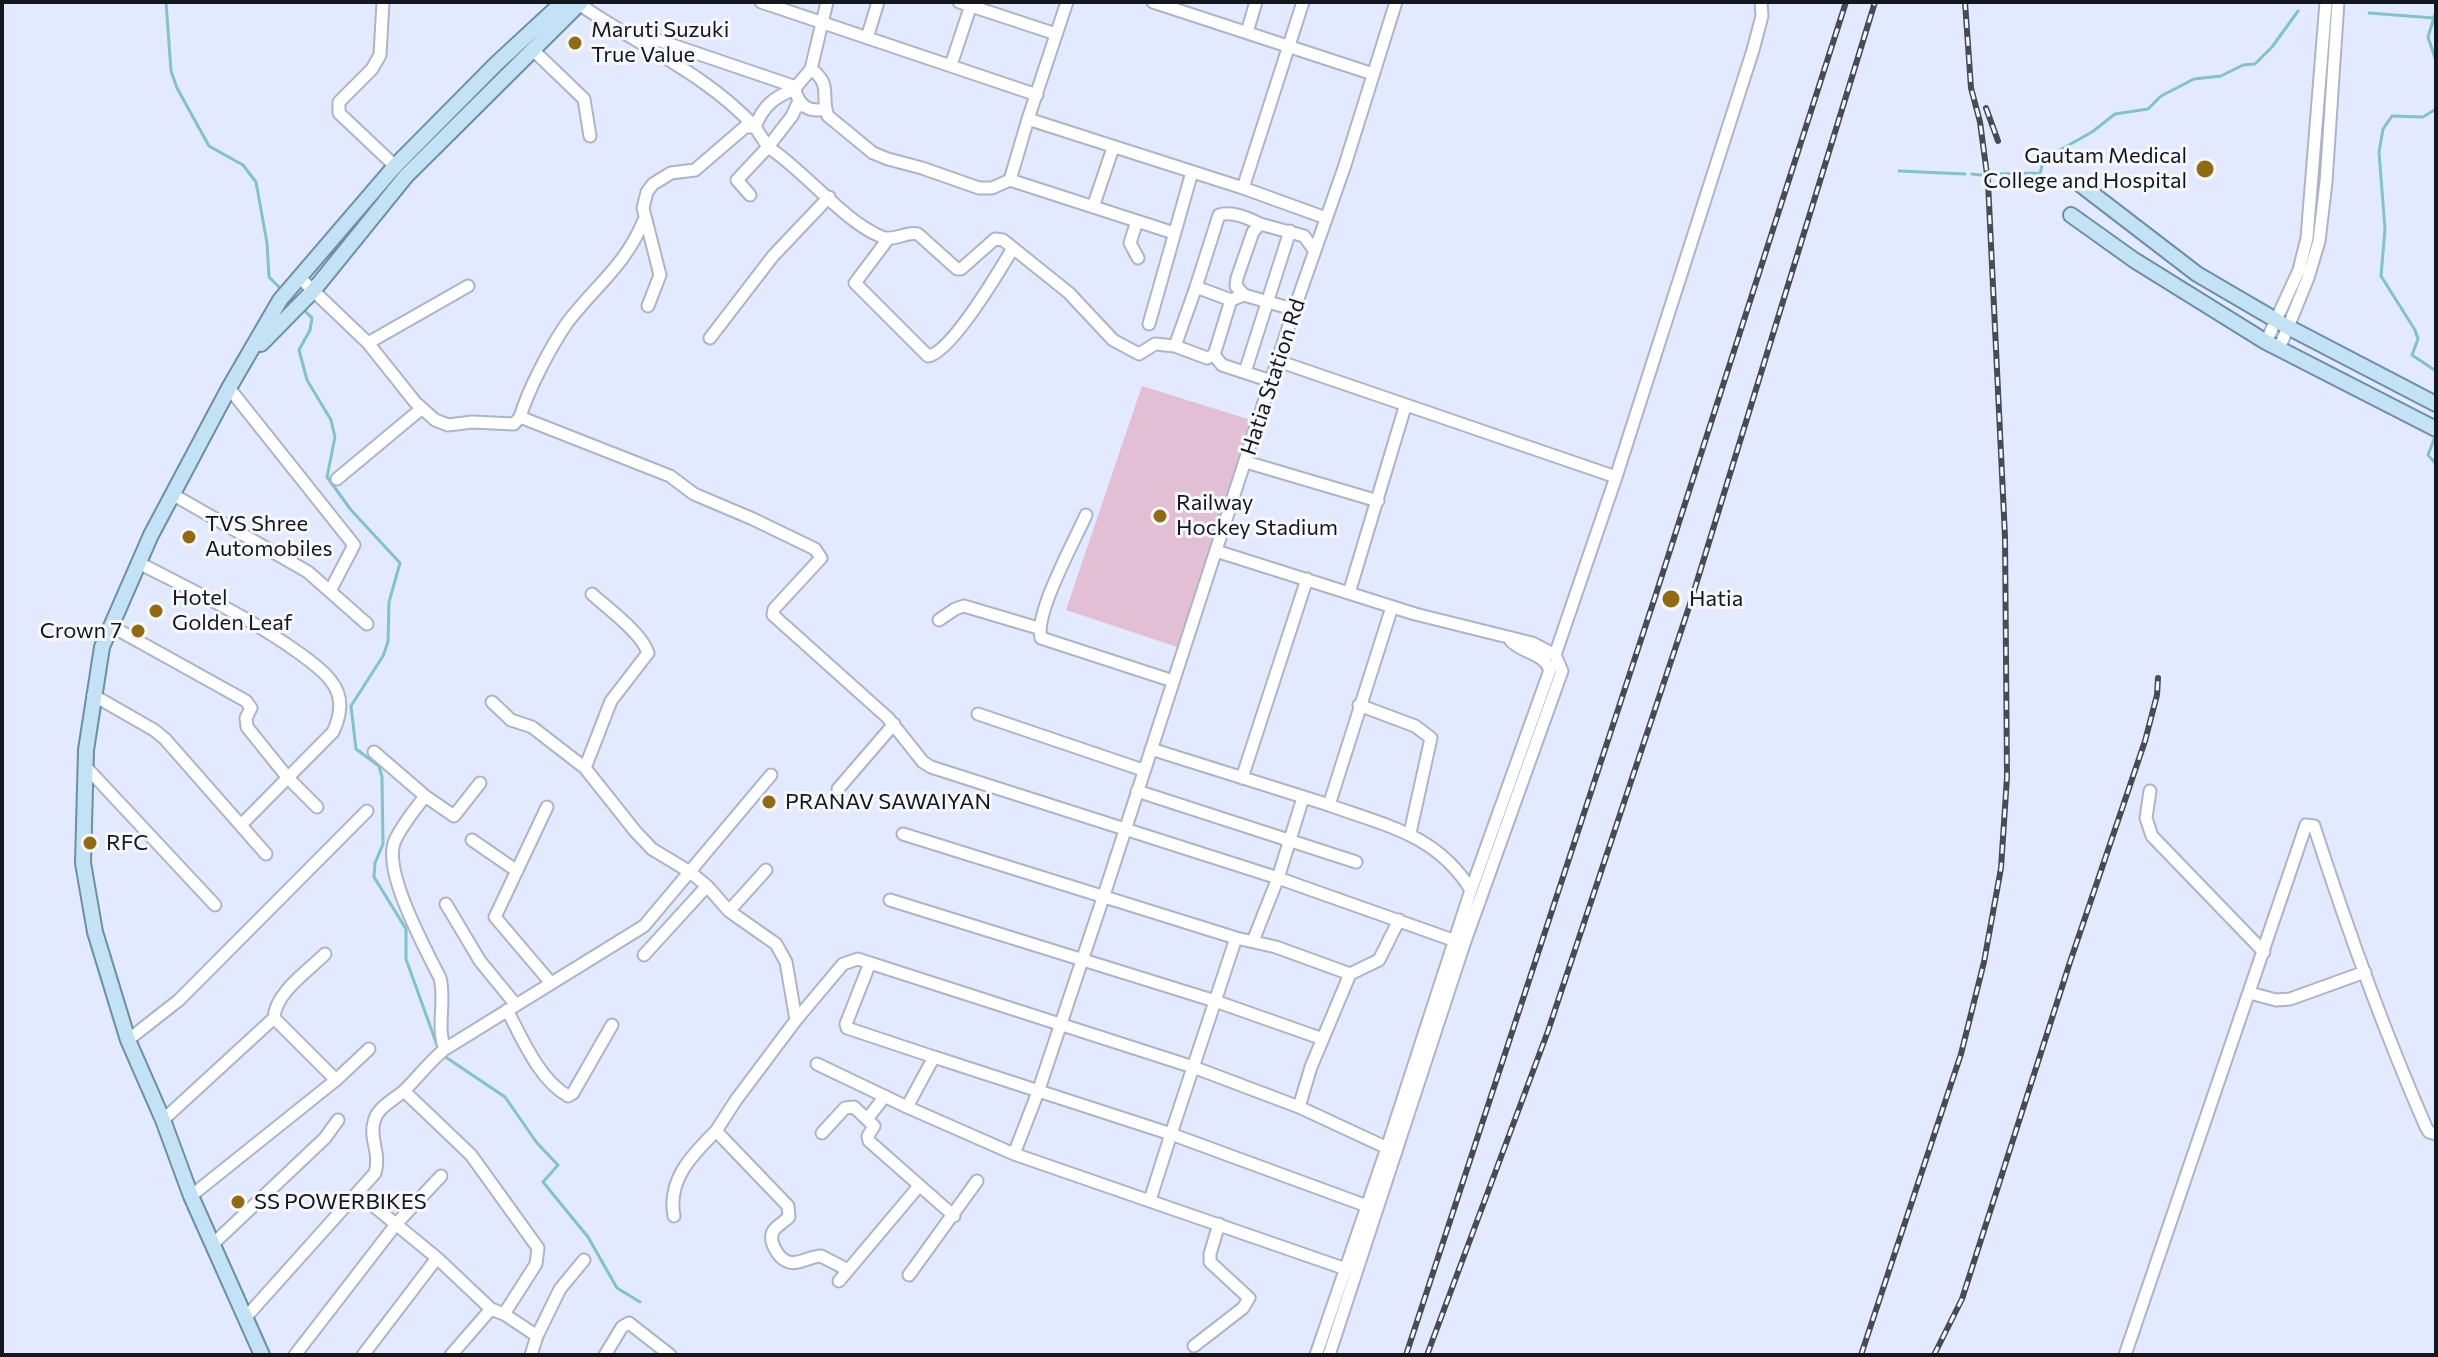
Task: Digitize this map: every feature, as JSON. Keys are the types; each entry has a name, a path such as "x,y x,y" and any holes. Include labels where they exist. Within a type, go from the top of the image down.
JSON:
{"main road":[{"path":"262,1355 191,1196 163,1120 128,1040 95,932 83,863 86,767 93,695 102,647 172,494 280,300 395,166 497,63 574,3"},
{"path":"250,356 310,294 406,176 574,3"},
{"path":"2081,185 2197,274 2282,324 2436,404"},
{"path":"2071,215 2134,260 2273,345 2436,429"}],"street":[{"path":"383,2 380,55 372,69 339,102 337,108 395,166"},
{"path":"761,2 1037,95"},
{"path":"755,127 761,110 773,99 796,88 811,69 827,2"},
{"path":"867,38 878,2"},
{"path":"1010,180 1067,2"},
{"path":"1247,32 1256,2"},
{"path":"1243,188 1303,2"},
{"name":"Hatia Station Rd","path":"1014,1154 1083,960 1396,2"},
{"path":"1555,655 1616,477 1753,50 1762,16 1761,2"},
{"path":"2273,345 2307,238 2326,2"},
{"path":"2282,324 2308,278 2319,241 2338,2"},
{"path":"574,3 701,80 735,105 768,147 857,223 888,239"},
{"path":"951,65 967,3 1056,34"},
{"path":"1158,3 1373,74"},
{"path":"643,35 796,88"},
{"path":"532,49 584,99 590,136"},
{"path":"811,69 824,82 828,116 873,153 979,188 992,188 1010,180 1174,233"},
{"path":"796,88 797,100 802,106"},
{"path":"750,195 737,180 768,147 797,105 825,109"},
{"path":"1028,119 1326,218"},
{"path":"648,306 660,275 643,200 653,184 671,173 695,170 738,131 755,127"},
{"path":"1093,207 1113,148"},
{"path":"1149,324 1192,172"},
{"path":"710,338 773,256 829,197"},
{"path":"1175,346 1219,215 1240,216 1304,236 1314,250"},
{"path":"298,278 310,294 368,343 421,409 435,420 448,425 472,422 514,424 566,325 627,255 645,217"},
{"path":"1137,221 1130,243 1138,258"},
{"path":"1260,224 1253,232 1236,286 1244,295 1289,308 1293,313"},
{"path":"1245,372 1290,231"},
{"path":"1013,248 965,323 933,357 925,354 855,283 888,239 911,232 918,234 957,269 961,269 995,239 1003,240 1013,248 1069,293 1118,344 1139,354 1155,344 1175,346 1207,358 1214,355 1231,300"},
{"path":"368,343 468,286"},
{"path":"1196,287 1231,300 1244,295"},
{"path":"1214,355 1222,365 1271,381"},
{"path":"1278,361 1616,477"},
{"path":"229,388 354,545 330,591"},
{"path":"1349,593 1405,407"},
{"path":"337,479 421,409"},
{"path":"520,417 676,479 694,494 769,526 819,553 821,558 777,605 773,615 894,724 923,762 931,767 1278,878 1459,943"},
{"path":"1246,462 1378,501"},
{"path":"172,494 308,572 367,624"},
{"path":"1086,515 1038,628 1041,638 1173,681"},
{"path":"1216,551 1392,607 1532,643 1555,655 1562,671 1459,943 1329,1355"},
{"path":"139,563 272,633 333,682 341,703 333,732 241,825"},
{"path":"1242,778 1307,579"},
{"path":"585,768 611,701 648,653 647,647 633,632 592,594"},
{"path":"939,620 964,606 1038,628"},
{"path":"1329,805 1392,607"},
{"path":"111,626 246,701 251,708 246,718 247,727 288,778 317,807"},
{"path":"1459,943 1471,890 1550,670 1547,662 1516,646 1511,640"},
{"path":"93,695 165,739 266,854"},
{"path":"492,702 511,720 532,727 585,768 652,849 690,872 729,911 776,944 786,962 796,1020"},
{"path":"1359,705 1415,726 1431,738 1410,833"},
{"path":"978,714 1143,770"},
{"path":"838,789 894,724"},
{"path":"1151,749 1410,833 1461,874 1471,890"},
{"path":"374,752 425,796 454,816 480,783"},
{"path":"86,767 215,905"},
{"path":"246,1317 375,1173 379,1161 373,1126 379,1111 404,1091 445,1049 638,930 771,775"},
{"path":"1137,791 1356,862"},
{"path":"2150,791 2146,818 2152,836 2264,952"},
{"path":"425,796 396,838 392,854 402,897 440,978 441,1036 445,1049"},
{"path":"1253,941 1278,878 1303,798"},
{"path":"547,807 495,917 551,983"},
{"path":"128,1040 179,1000 367,811"},
{"path":"2125,1355 2303,831 2310,824 2314,826 2365,972 2426,1127 2436,1134"},
{"path":"903,834 1236,938 1276,947 1350,974"},
{"path":"472,840 517,871"},
{"path":"729,911 766,870"},
{"path":"644,955 707,886"},
{"path":"890,900 1215,1001 1323,1039"},
{"path":"446,904 511,1007 540,1067 561,1092 568,1096 573,1093 612,1025"},
{"path":"1299,1107 1350,974 1379,960 1399,920"},
{"path":"1150,1200 1236,938"},
{"path":"325,954 280,998 274,1008 274,1018 336,1080"},
{"path":"674,1216 673,1196 685,1163 716,1131 796,1020 843,964 858,959 1193,1067 1299,1107 1392,1150"},
{"path":"870,963 847,1028 1171,1134 1367,1206"},
{"path":"2250,993 2276,1000 2290,999 2365,972"},
{"path":"163,1120 274,1018"},
{"path":"191,1196 336,1080 369,1049"},
{"path":"907,1107 934,1057"},
{"path":"817,1064 1014,1154 1346,1269"},
{"path":"404,1091 481,1166 538,1248 536,1264 504,1314"},
{"path":"868,1118 885,1096"},
{"path":"822,1133 848,1106 854,1107 874,1126 868,1136 869,1141 954,1216"},
{"path":"213,1244 325,1138 338,1120"},
{"path":"716,1131 788,1206 789,1217 775,1229 772,1236 780,1256 794,1263 821,1256 848,1270"},
{"path":"1316,1355 1367,1206 1392,1150"},
{"path":"295,1355 397,1223 441,1176"},
{"path":"909,1275 977,1181"},
{"path":"839,1281 919,1186"},
{"path":"358,1193 397,1223 491,1309 537,1336"},
{"path":"1194,1346 1243,1308 1249,1298 1210,1262 1219,1224"},
{"path":"363,1355 437,1258"},
{"path":"531,1355 560,1289 584,1260"},
{"path":"451,1355 491,1309"},
{"path":"611,1352 622,1327 629,1323 670,1355"}],"shaded area":[{"name":"Railway Hockey Stadium","path":"1142,386 1254,421 1177,647 1066,610"}],"waterway":[{"path":"166,2 171,71 177,88 209,146 243,165 256,182 267,243 269,277 281,289"},
{"path":"1996,174 2040,173 2044,159 2092,132 2115,114 2148,109 2161,96 2194,79 2221,76 2243,65 2255,64 2272,47 2298,11"},
{"path":"2436,11 2428,37 2436,61"},
{"path":"2369,13 2434,18"},
{"path":"2436,109 2423,117 2392,116 2383,129 2379,152 2385,229 2381,276 2415,330 2418,339 2412,355 2436,371"},
{"path":"1899,171 1965,174"},
{"path":"1972,174 1981,175"},
{"path":"302,308 312,318 310,330 299,350 307,380 331,420 335,437 327,477 351,510 400,563 389,602 388,642 383,656 351,706 356,749 379,766 382,777 383,844 375,863 374,877 406,929 406,959 438,1048"},
{"path":"2434,439 2428,455 2436,464"},
{"path":"444,1056 505,1097 537,1143 558,1165 543,1182 588,1237 617,1288 640,1302"}],"railway":[{"path":"1406,1355 1846,2"},
{"path":"1427,1355 1548,1031 1690,604 1875,2"},
{"path":"1861,1355 1961,1054 1984,962 2001,868 2007,777 2005,537 1988,182 1980,122 1971,88 1965,2"},
{"path":"1986,108 1998,141"},
{"path":"1934,1355 1962,1299 2145,741 2157,695 2158,678"}],"place":[{"name":"Maruti Suzuki True Value","path":"575,43"},
{"name":"Gautam Medical College and Hospital","path":"2205,169"},
{"name":"Railway Hockey Stadium","path":"1160,516"},
{"name":"TVS Shree Automobiles","path":"189,537"},
{"name":"Hatia","path":"1671,599"},
{"name":"Hotel Golden Leaf","path":"156,611"},
{"name":"Crown 7","path":"138,631"},
{"name":"PRANAV SAWAIYAN","path":"769,802"},
{"name":"RFC","path":"90,843"},
{"name":"SS POWERBIKES","path":"238,1202"}]}
